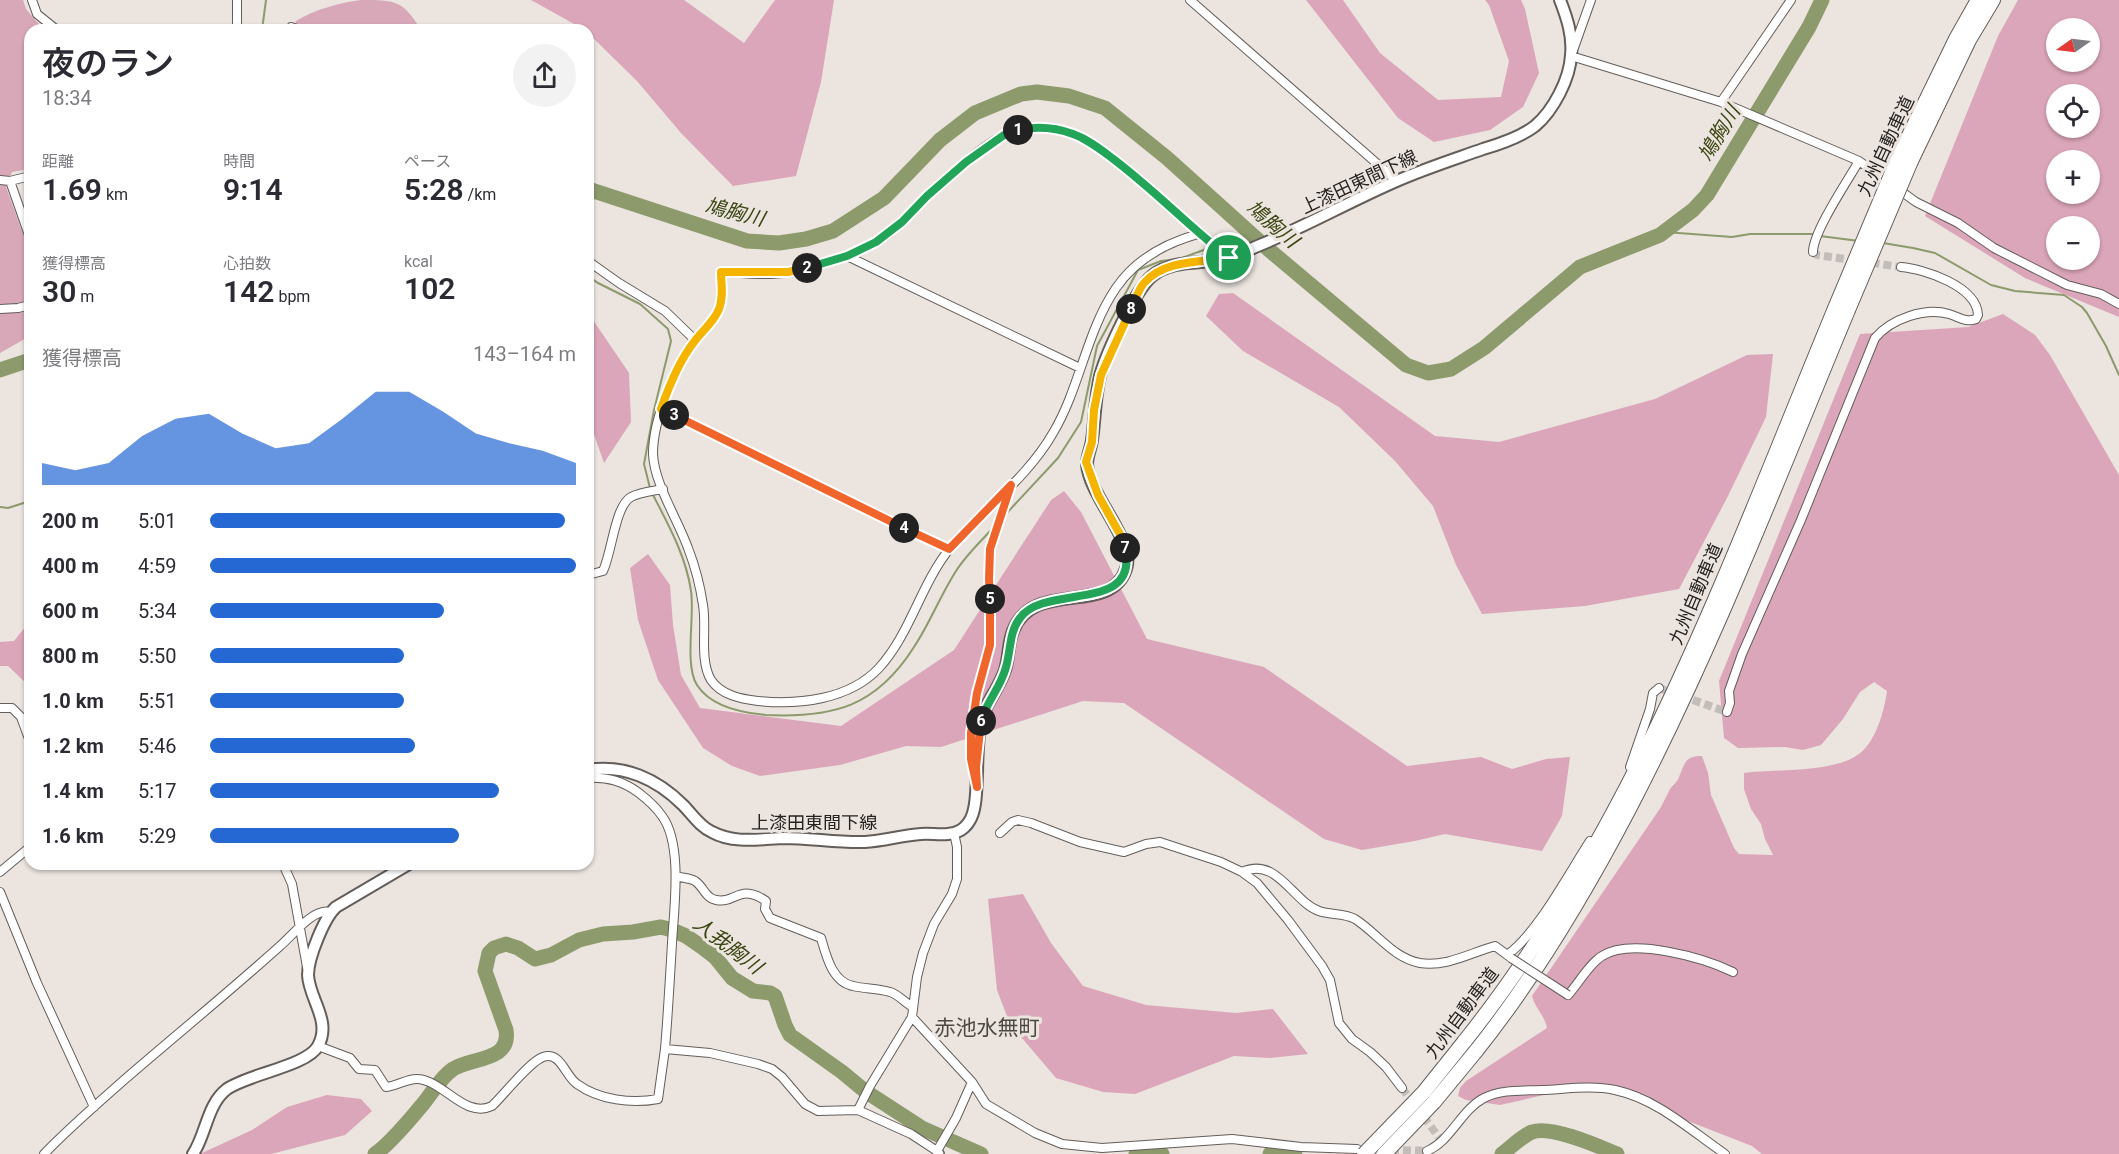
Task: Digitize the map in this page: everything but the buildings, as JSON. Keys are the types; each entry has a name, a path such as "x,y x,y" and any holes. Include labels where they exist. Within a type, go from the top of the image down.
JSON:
{"highway":[{"name":"九州自動車道","path":"1384,1154 1434,1102 1533,949 1589,858 1646,749 1842,308 1956,39 1978,0"},
{"name":"九州自動車道","path":"1905,159 1993,0"},
{"name":"九州自動車道","path":"1361,1152 1470,1046"}],"main road":[{"name":"上漆田東間下線","path":"594,769 623,770 645,777 666,789 710,832 735,839 788,838 867,842 922,834 954,833 967,826 975,807 981,720 1007,666 1012,633 1020,617 1033,606 1051,600 1095,595 1109,590 1122,577 1127,567 1128,560 1121,536 1098,495 1086,462 1092,442 1094,410 1101,375 1114,342 1143,285 1155,272 1172,266 1229,258 1282,236 1397,180 1496,145 1534,126 1545,116 1556,98 1566,77 1571,56 1570,27 1560,0"},
{"path":"193,1154 217,1101 226,1090 242,1081 288,1065 310,1054 318,1046 323,1028 308,975 315,947 330,912 399,870"}],"street":[{"path":"32,0 37,14 50,24"},
{"path":"237,0 237,24"},
{"path":"1190,0 1397,180"},
{"path":"1591,0 1571,56 1721,102 1859,161 1916,202 1958,223 1995,248 2067,285 2101,294 2119,304"},
{"path":"1721,102 1791,0"},
{"path":"1198,234 1177,240 1145,258 1115,289 1104,309 1062,418 1051,437 1037,457 949,549 929,581 893,650 877,670 860,683 839,692 807,701 789,702 741,699 726,693 709,678 704,656 706,634 704,606 696,570 663,489 654,458 661,409 670,383 695,340 713,321 719,308 722,294 721,272 788,272 847,256 876,242 902,222 927,196 966,162 994,142 1012,132 1035,127 1073,134 1091,143 1131,172 1198,234 1229,258"},
{"path":"1813,252 1814,242 1859,161"},
{"path":"0,180 10,181 24,178"},
{"path":"10,181 24,221"},
{"path":"847,256 1080,368"},
{"path":"594,265 665,311 695,340"},
{"path":"1727,712 1731,703 1729,691 1742,654 1801,520 1875,338 1879,332 1902,319 1933,312 1966,321 1976,319 1978,315 1975,304 1963,291 1937,275 1915,268 1901,267"},
{"path":"0,309 24,306"},
{"path":"661,409 949,549"},
{"path":"977,787 971,759 971,733 977,693 990,645 990,549 1011,485"},
{"path":"594,573 603,571 609,558 623,503 638,495 663,489"},
{"path":"1509,956 1534,929 1595,833 1627,776 1650,709 1653,693 1659,688"},
{"path":"0,708 12,708 21,717 24,725"},
{"path":"318,1046 350,1058 359,1069 375,1070 386,1088 421,1079 472,1107 483,1109 492,1106 543,1057 555,1057 576,1084 593,1093 617,1099 642,1101 658,1099 665,1048 676,876 670,834 664,817 650,802 620,782 605,777 594,778"},
{"path":"1000,834 1012,822 1018,820 1032,823 1080,842 1124,852 1146,844 1160,842 1221,862 1242,872 1257,883 1322,966 1330,981 1339,1023 1352,1039 1371,1052 1386,1067 1402,1088"},
{"path":"858,1110 912,1017 923,953 934,924 952,894 957,879 957,847 954,833"},
{"path":"0,872 24,852"},
{"path":"1242,872 1260,868 1271,872 1318,911 1355,919 1407,959 1420,963 1444,963 1495,946 1568,995 1597,960 1607,953 1625,950 1641,949 1688,955 1712,962 1733,972"},
{"path":"286,870 292,884 308,975"},
{"path":"676,876 695,882 710,899 721,901 742,892 756,895 766,901 765,909 770,918 821,938 826,958 834,972 844,982 853,986 864,986 893,993 913,1007"},
{"path":"0,892 37,983 94,1107"},
{"path":"44,1154 94,1107 299,930 304,923 318,913 330,912"},
{"path":"912,1017 972,1082 986,1104 1035,1133 1062,1144 1102,1148 1232,1139 1311,1150 1361,1152"},
{"path":"665,1048 710,1053 758,1064 782,1077 805,1104 818,1111 858,1110 912,1134 938,1153 972,1082"},
{"path":"1427,1151 1449,1134 1475,1104 1485,1098 1513,1090 1587,1088 1613,1089 1649,1102 1725,1154"}],"shaded area":[{"path":"0,0 23,0 26,9 39,24 24,24 24,170 12,172 6,187 24,236 24,339 0,353"},
{"path":"361,0 382,0 403,7 417,24 295,24 296,21 312,13"},
{"path":"531,0 684,0 744,43 775,0 834,0 821,82 796,176 733,186 681,133 637,81 594,39 594,24 574,24"},
{"path":"1306,0 1343,0 1380,53 1438,100 1501,97 1509,61 1489,5 1485,0 1521,0 1539,73 1523,107 1490,130 1434,142 1398,118"},
{"path":"2018,0 2119,0 2119,317 2025,278 1925,216 1998,36"},
{"path":"1233,293 1435,436 1499,442 1655,399 1747,355 1773,354 1766,417 1679,589 1585,606 1482,614 1456,565 1433,506 1395,461 1339,407 1243,351 1206,316 1219,294"},
{"path":"2003,314 2035,335 2050,355 2119,475 2119,1154 1762,1154 1752,1146 1593,1084 1500,1105 1466,1100 1458,1096 1460,1088 1466,1081 1547,1028 1532,996 1661,807 1689,759 1702,756 1708,773 1711,795 1734,848 1739,854 1773,855 1761,824 1751,809 1744,789 1744,773 1804,769 1835,764 1859,754 1870,742 1884,708 1887,691 1874,682 1860,692 1843,719 1821,745 1803,750 1785,747 1738,748 1724,738 1719,681 1860,334 1968,327"},
{"path":"594,321 629,373 631,422 604,463 594,434"},
{"path":"1064,491 1081,512 1147,639 1264,667 1407,766 1481,757 1512,769 1546,759 1570,757 1562,816 1542,851 1445,834 1362,850 1324,839 1124,703 1083,701 941,747 906,746 840,765 760,776 732,766 703,748 658,680 638,620 630,568 648,554 670,585 673,625 681,675 700,708 841,726 954,650 1051,500"},
{"path":"24,628 24,681 8,666 0,666 0,642 14,641"},
{"path":"1023,894 1051,943 1083,986 1146,1005 1236,1013 1273,1009 1308,1054 1270,1058 1234,1056 1135,1094 1103,1092 1056,1078 1010,1024 997,990 988,899"},
{"path":"327,1095 361,1099 372,1111 345,1135 271,1154 200,1154 252,1130 287,1107"}],"waterway":[{"path":"263,24 266,0"},
{"name":"鳩胸川","path":"594,191 747,241 779,243 806,239 833,231 884,198 940,140 975,113 1021,94 1037,92 1069,96 1105,108 1167,158 1268,249 1406,365 1428,373 1451,369 1484,348 1580,267 1660,235 1693,210 1707,195 1809,27 1822,0"},
{"path":"1665,232 1732,237 1750,234 1815,234"},
{"path":"1217,245 1251,234"},
{"path":"1820,236 1859,241"},
{"path":"1883,243 1935,253 1991,285 2015,291 2064,295 2087,313 2119,375"},
{"path":"1004,516 1058,458 1081,422 1097,346 1138,270 1212,247"},
{"path":"594,280 640,304 668,329 671,341 654,410 644,464 650,488"},
{"name":"鳩胸川","path":"0,370 24,362"},
{"path":"652,493 676,540 689,578 692,601 690,653 693,676 697,685 710,699 728,708 766,715 832,711 868,696 884,683 914,647 960,565 994,527"},
{"path":"0,507 8,508 24,503"},
{"name":"人我胸川","path":"375,1154 400,1130 448,1073 461,1065 488,1057 502,1048 506,1040 506,1030 485,971 489,953 494,948 506,944 518,948 535,959 551,955 579,940 603,934 661,927 686,936 702,947 715,957 732,978 753,991 770,993 775,996 790,1035 865,1091 922,1128 981,1154"},
{"name":"人我胸川","path":"1502,1154 1524,1136 1540,1131 1551,1131 1574,1137 1617,1154"},
{"name":"人我胸川","path":"1136,1154 1150,1149 1162,1154"},
{"name":"人我胸川","path":"1270,1154 1274,1149 1295,1151"}],"tunnel":[{"path":"1813,252 1817,255 1901,267"},
{"path":"1659,688 1727,712"},
{"path":"1402,1088 1441,1140"},
{"path":"1367,1149 1427,1151"}],"district":[{"name":"赤池水無町","path":"987,1028"}],"route":[{"path":"1035,127 1050,128 1073,134 1091,143 1131,172 1198,234 1229,258 1186,263 1155,272 1143,285 1114,342 1101,375 1094,410 1092,442 1086,462 1098,495 1121,536 1128,560 1127,567 1122,577 1109,590 1095,595 1051,600 1033,606 1020,617 1012,633 1007,666 981,720 976,767 977,787 971,759 971,733 977,693 990,645 990,549 1011,485 949,549 661,409 670,383 691,345 713,321 719,308 722,294 721,272 788,272 847,256 876,242 920,206 927,196 966,162 1004,135 1012,132 1035,127"}]}
